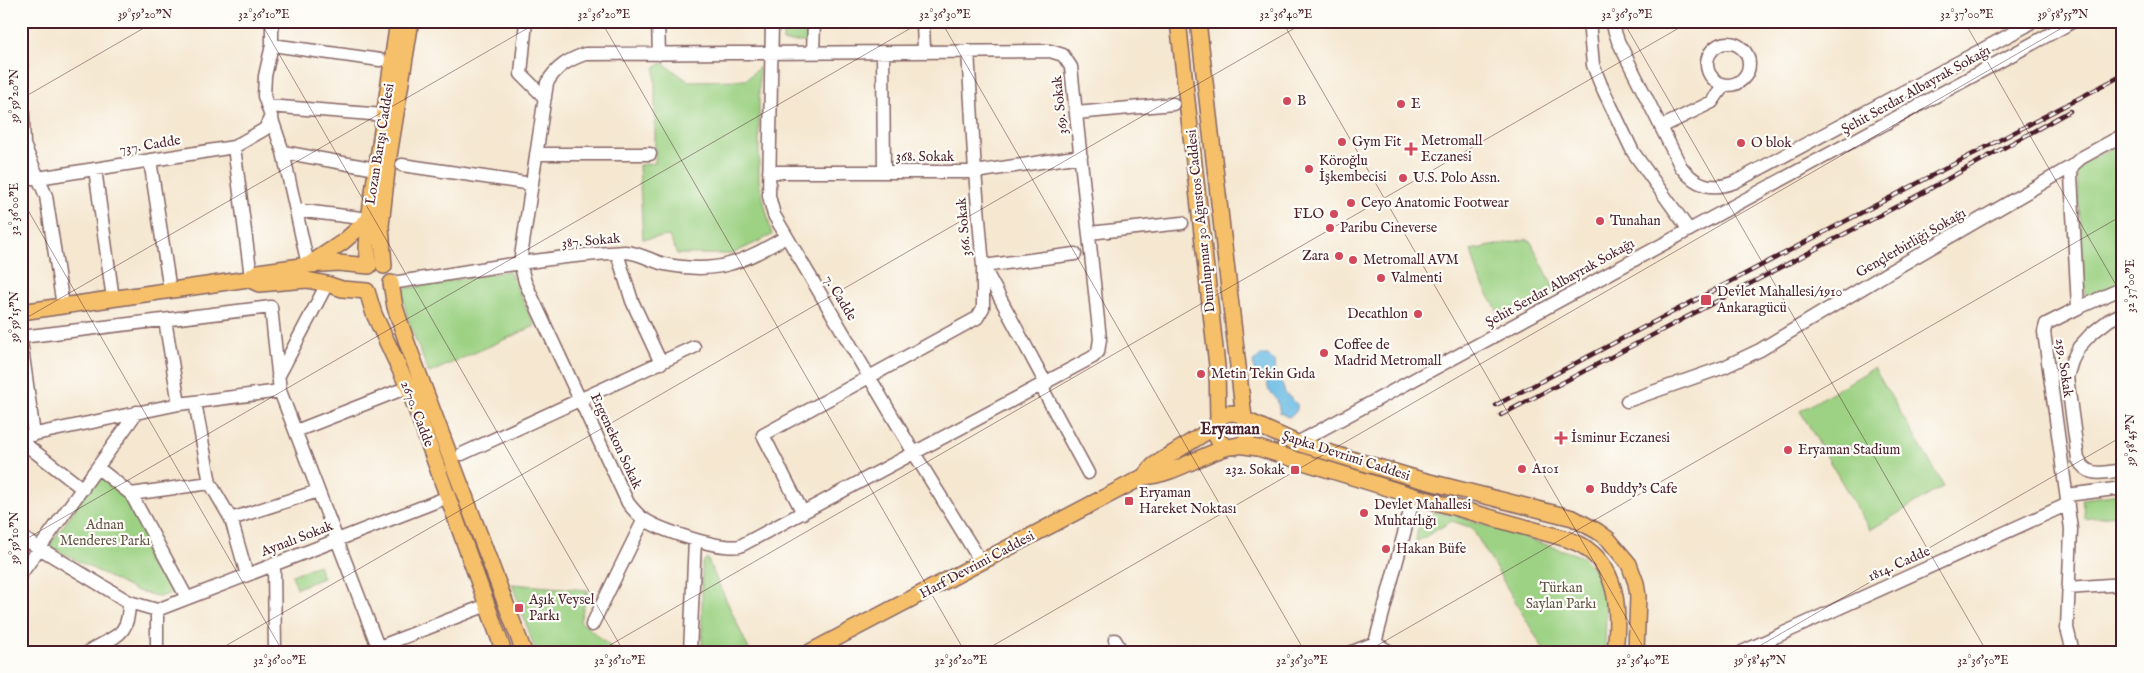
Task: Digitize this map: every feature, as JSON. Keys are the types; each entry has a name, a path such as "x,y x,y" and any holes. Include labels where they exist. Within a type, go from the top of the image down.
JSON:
{"main road":[{"name":"Lozan Barışı Caddesi","path":"376,266 367,247 369,219 398,21"},
{"name":"Lozan Barışı Caddesi","path":"376,266 388,162 411,21"},
{"name":"Dumlupınar 30 Ağustos Caddesi","path":"1178,21 1217,366 1217,423"},
{"name":"Dumlupınar 30 Ağustos Caddesi","path":"1198,21 1245,419"},
{"path":"308,265 344,242 369,219"},
{"path":"21,312 249,278 258,272 338,262 376,266 390,272 392,283 389,289 376,295 367,291 342,289 307,280 259,284 249,278"},
{"path":"367,291 362,278 376,266"},
{"name":"2670. Cadde","path":"392,283 396,307 407,343 524,652"},
{"name":"2670. Cadde","path":"367,291 374,314 408,387 504,652"},
{"path":"1232,413 1245,419 1248,424 1248,434 1235,446 1223,444 1219,440 1215,431 1217,423 1226,414 1232,413"},
{"name":"Şapka Devrimi Caddesi","path":"1245,419 1297,443 1418,479 1573,518 1597,531 1608,539 1629,564 1636,583 1638,596 1636,652"},
{"name":"Harf Devrimi Caddesi","path":"810,652 1143,477 1154,465 1217,423"},
{"name":"Harf Devrimi Caddesi","path":"1143,477 1160,476 1204,455 1235,446"},
{"name":"Şapka Devrimi Caddesi","path":"1235,446 1258,448 1414,496 1566,539 1586,547 1598,558 1612,581 1616,596 1617,631 1615,652"},
{"name":"Şapka Devrimi Caddesi","path":"1414,496 1418,479"}],"street":[{"path":"272,21 272,45 264,88 283,152 308,265"},
{"path":"526,21 520,74 545,98"},
{"path":"658,21 659,54"},
{"name":"7. Cadde","path":"772,21 769,196 774,215 914,454 981,562"},
{"path":"813,53 814,21"},
{"path":"923,21 924,52"},
{"path":"1589,21 1593,65 1633,152 1689,230"},
{"path":"1613,21 1612,26 1618,41 1681,168 1690,178 1712,188 1725,186 2026,26 2032,21"},
{"name":"Şehit Serdar Albayrak Sokağı","path":"1297,443 2074,21"},
{"path":"272,45 380,60"},
{"name":"366. Sokak","path":"968,51 983,266 1088,474"},
{"name":"369. Sokak","path":"547,83 552,73 561,65 585,54 1050,51 1064,55 1071,66 1100,346 1098,352 1089,361 914,454"},
{"path":"883,52 884,172"},
{"path":"21,66 24,145 46,196 63,306"},
{"name":"Ergenekon Sokak","path":"547,83 520,263 525,282 628,503 644,519 695,540 730,548 740,546 914,454"},
{"path":"1661,127 1712,102 1724,85"},
{"path":"1076,113 1173,104"},
{"path":"270,111 384,115"},
{"name":"737. Cadde","path":"21,178 38,178 234,147 265,129 270,111"},
{"path":"2078,308 2072,166 2081,158 2123,135"},
{"path":"234,147 249,278"},
{"path":"283,152 376,169"},
{"path":"536,154 650,154"},
{"name":"368. Sokak","path":"769,172 975,172 1081,156"},
{"path":"150,160 170,291"},
{"path":"402,165 532,184"},
{"name":"Gençlerbirliği Sokağı","path":"1627,401 1724,367 1760,350 1889,272 2072,166"},
{"path":"95,169 113,299"},
{"path":"296,210 369,219"},
{"path":"1089,233 1182,223"},
{"name":"387. Sokak","path":"392,283 520,263 628,252 662,263 690,269 718,268 750,258 786,237"},
{"path":"617,253 632,301 661,362"},
{"path":"803,512 763,435 977,318 983,308 983,266 1076,254"},
{"path":"278,377 327,284"},
{"name":"259. Sokak","path":"2073,652 2067,628 2071,529 2044,332 2046,324 2123,288"},
{"path":"21,337 270,307 280,391 337,540 375,650 487,605"},
{"path":"2123,313 2097,330 2079,347 2067,377 2078,459 2083,468 2090,473 2123,470"},
{"path":"165,320 179,404"},
{"path":"21,341 34,435"},
{"path":"462,454 694,347"},
{"path":"296,431 408,387"},
{"path":"21,437 179,404 280,391"},
{"path":"196,402 210,483 231,519 248,575"},
{"path":"21,574 137,412"},
{"path":"21,441 83,488"},
{"path":"98,468 131,494 187,598"},
{"path":"131,494 210,483"},
{"name":"1814. Cadde","path":"1742,652 2068,499 2123,488"},
{"path":"231,519 318,491"},
{"path":"1375,643 1414,496"},
{"name":"Aynalı Sokak","path":"157,610 448,497"},
{"path":"592,625 644,519"},
{"path":"21,537 39,550 129,602 157,610 157,652"},
{"path":"690,652 695,540"},
{"path":"274,564 275,652"},
{"path":"2068,588 2123,584"},
{"path":"88,652 123,631 129,620 129,602"},
{"path":"1115,640 1122,652"},
{"path":"1352,652 1375,643"},
{"path":"1375,643 1390,652"}],"green space":[{"path":"783,21 807,21 807,42 783,42"},
{"path":"663,63 688,81 746,80 759,67 759,181 772,235 732,254 677,254 669,236 643,239 639,165 655,163 655,67"},
{"path":"2123,141 2123,283 2085,299 2077,170 2083,163"},
{"path":"1527,239 1531,242 1555,290 1502,319 1479,278 1471,250"},
{"path":"509,271 535,326 429,373 409,321 402,289"},
{"path":"1874,368 1944,486 1870,530 1800,411"},
{"name":"Adnan Menderes Parkı","path":"99,475 126,495 135,506 174,592 160,597 134,590 49,546"},
{"path":"2120,494 2123,514 2085,519 2082,499"},
{"name":"Türkan Saylan Parkı","path":"1434,512 1457,516 1581,556 1597,571 1602,586 1606,611 1605,652 1545,652 1472,528 1452,521 1416,542 1417,532 1422,520"},
{"path":"707,558 750,652 702,652 702,563"},
{"path":"318,565 323,578 297,588 292,575"},
{"path":"512,584 588,590 580,621 617,652 536,652"}],"water":[{"path":"1261,355 1268,355 1274,361 1275,376 1282,383 1285,393 1297,404 1294,414 1288,417 1280,413 1277,399 1269,391 1266,380 1254,371 1253,362"}],"railway":[{"path":"1496,405 2123,75"},
{"path":"1501,415 1924,192 2070,111"}],"place":[{"name":"B","path":"1287,101"},
{"name":"E","path":"1401,104"},
{"name":"Gym Fit","path":"1342,142"},
{"name":"O blok","path":"1741,143"},
{"name":"Metromall Eczanesi","path":"1411,149"},
{"name":"Köroğlu İşkembecisi","path":"1309,169"},
{"name":"U.S. Polo Assn.","path":"1403,178"},
{"name":"Ceyo Anatomic Footwear","path":"1351,203"},
{"name":"FLO","path":"1334,214"},
{"name":"Tunahan","path":"1600,221"},
{"name":"Paribu Cineverse","path":"1330,228"},
{"name":"Zara","path":"1339,256"},
{"name":"Metromall AVM","path":"1353,260"},
{"name":"Valmenti","path":"1381,278"},
{"name":"Devlet Mahallesi/1910 Ankaragücü","path":"1706,300"},
{"name":"Decathlon","path":"1418,314"},
{"name":"Coffee de Madrid Metromall","path":"1324,353"},
{"name":"Metin Tekin Gıda","path":"1201,374"},
{"name":"İsminur Eczanesi","path":"1561,438"},
{"name":"Eryaman Stadium","path":"1788,450"},
{"name":"A101","path":"1522,469"},
{"name":"232. Sokak","path":"1295,470"},
{"name":"Buddy's Cafe","path":"1590,489"},
{"name":"Eryaman Hareket Noktası","path":"1129,501"},
{"name":"Devlet Mahallesi Muhtarlığı","path":"1364,513"},
{"name":"Hakan Büfe","path":"1386,549"},
{"name":"Aşık Veysel Parkı","path":"519,608"}],"district":[{"name":"Eryaman","path":"1230,430"}]}
